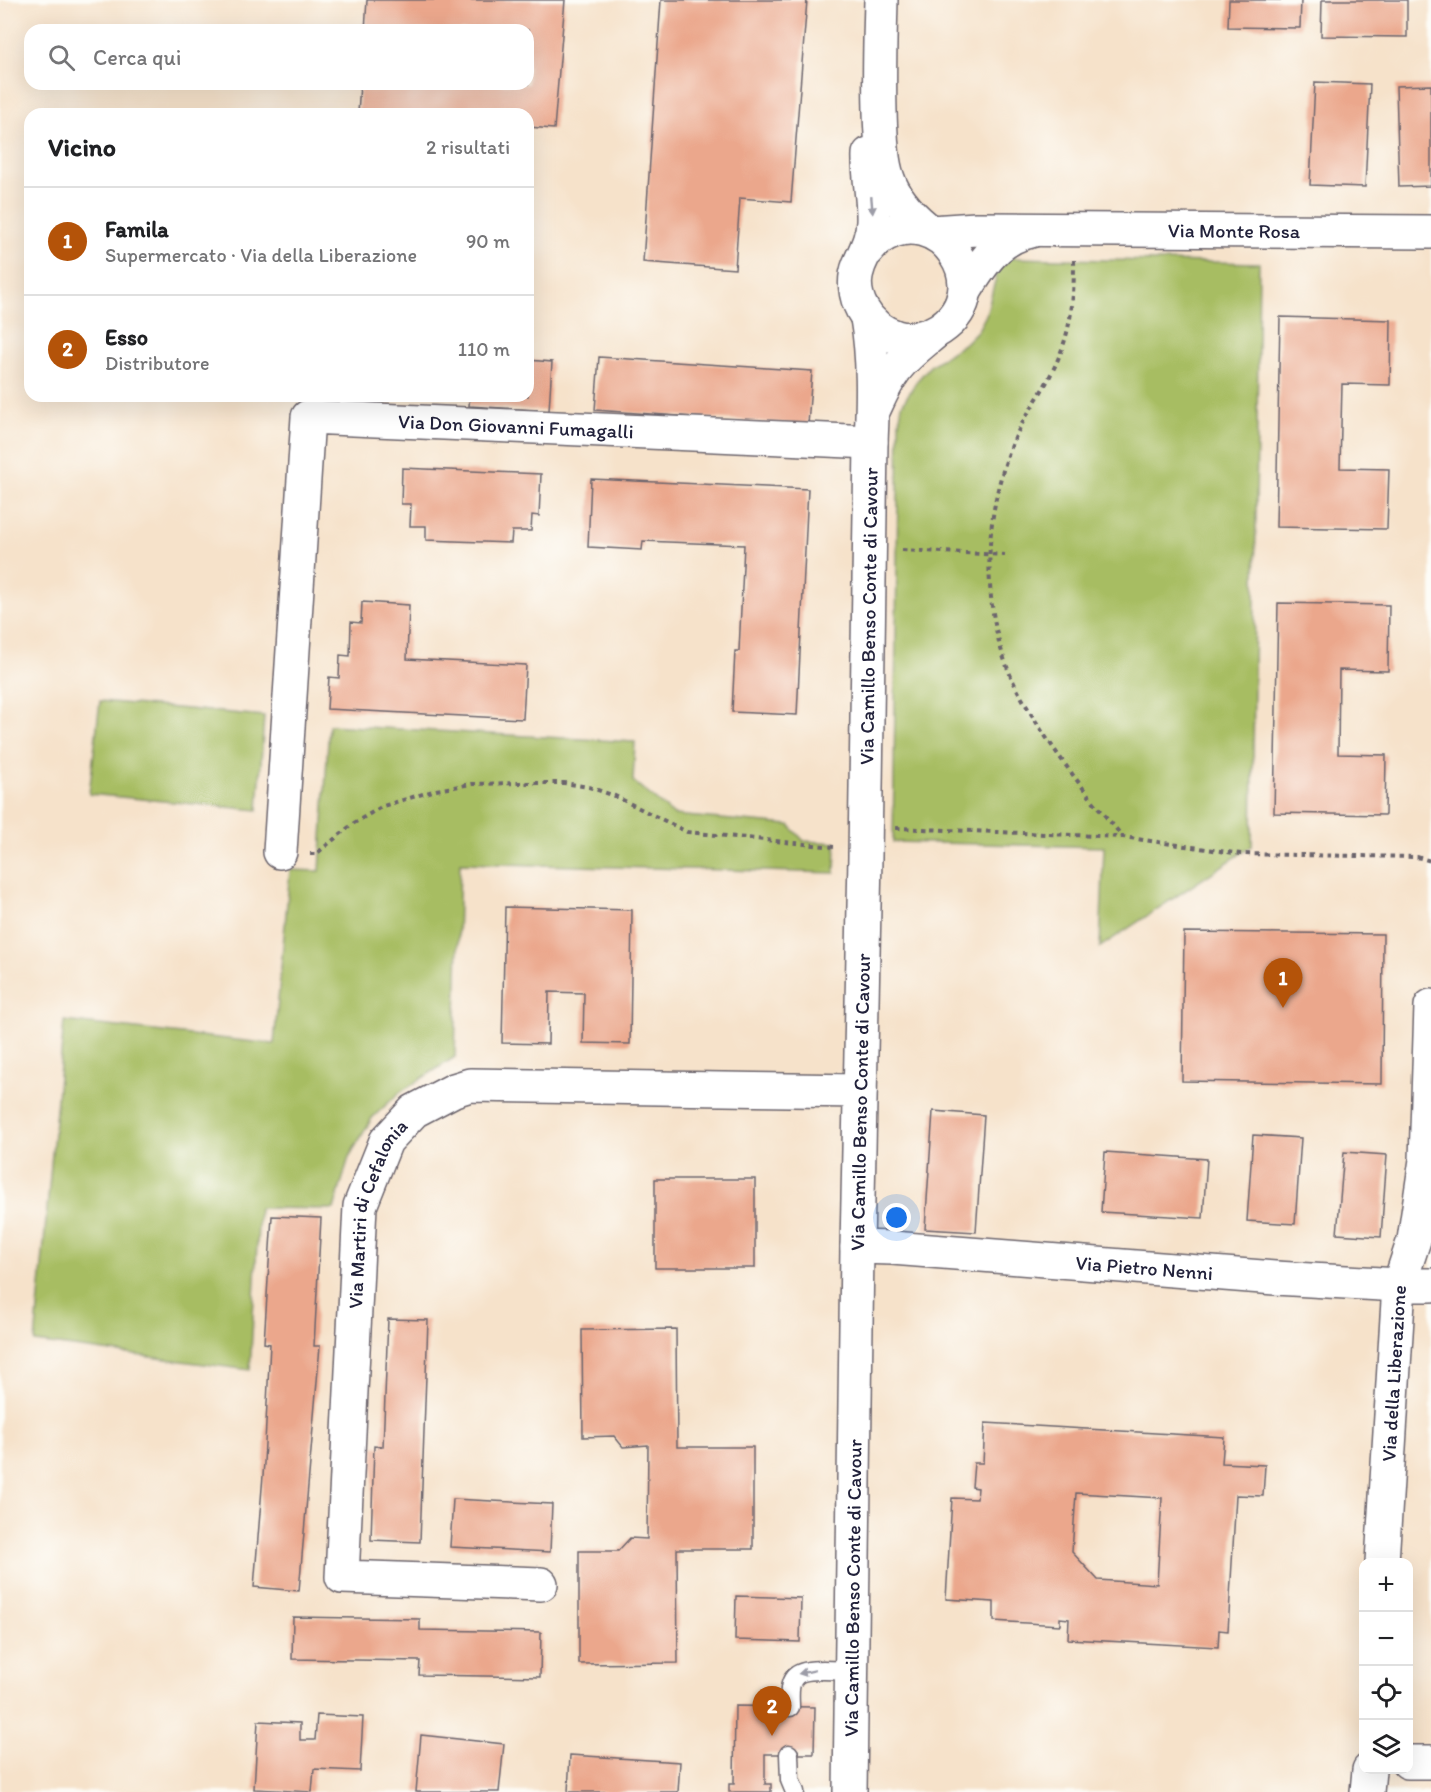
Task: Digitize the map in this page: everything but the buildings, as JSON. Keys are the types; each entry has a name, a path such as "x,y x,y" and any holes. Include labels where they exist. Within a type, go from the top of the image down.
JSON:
{"street":[{"path":"881,0 879,106 883,160 889,182 912,218 946,242 958,256 964,273 965,291"},
{"path":"867,251 873,222 869,157 879,106"},
{"name":"Via Monte Rosa","path":"931,232 976,228 1431,232"},
{"path":"931,232 914,229 896,230 879,238 867,251 858,267 856,285 858,302 867,318 881,330 897,338 916,339 933,334 949,323 959,309 965,291 990,254 1001,244 1022,233 1036,230"},
{"name":"Via Camillo Benso Conte di Cavour","path":"850,1792 857,1248 873,386 867,318"},
{"name":"Via Camillo Benso Conte di Cavour","path":"871,427 881,392 895,370 909,354 933,334"},
{"name":"Via Don Giovanni Fumagalli","path":"280,852 308,417 871,427"},
{"name":"Via della Liberazione","path":"1382,1558 1399,1286 1414,1240 1426,1160 1431,1006"},
{"name":"Via Martiri di Cefalonia","path":"541,1584 342,1577 360,1206 387,1141 414,1111 454,1090 470,1085 860,1091"},
{"name":"Via Pietro Nenni","path":"857,1248 892,1248 1399,1286 1431,1285"},
{"path":"1413,1762 1431,1762"},
{"path":"1367,1792 1369,1774"}],"lane":[{"path":"790,1707 791,1683 799,1673 815,1670 851,1671"},
{"path":"789,1754 790,1780 795,1792"}],"path":[{"path":"1074,230 1074,295 1070,322 1062,350 1051,375 1016,435 1004,465 991,530 989,555 991,599 997,630 1017,688 1034,718 1084,792 1123,837"},
{"path":"869,548 1005,555"},
{"path":"280,852 316,854 354,823 383,806 436,790 472,784 564,783 589,787 615,796 687,832 834,847 865,842 1123,837 1241,854 1417,857 1431,861"}],"green space":[{"path":"1010,258 1259,263 1252,846 1100,947 1104,847 893,842 899,423 902,405 916,382 930,366 964,344 978,330 986,315 998,270"},
{"path":"100,701 264,716 258,810 89,794"},
{"path":"329,725 635,742 633,781 674,815 789,825 804,841 836,843 835,873 460,863 455,1057 399,1093 372,1118 349,1157 334,1209 259,1208 250,1370 35,1342 64,1021 274,1044 290,870 320,871"}],"place":[{"name":"Famila","path":"1283,1008"},
{"name":"Esso","path":"772,1736"}]}
